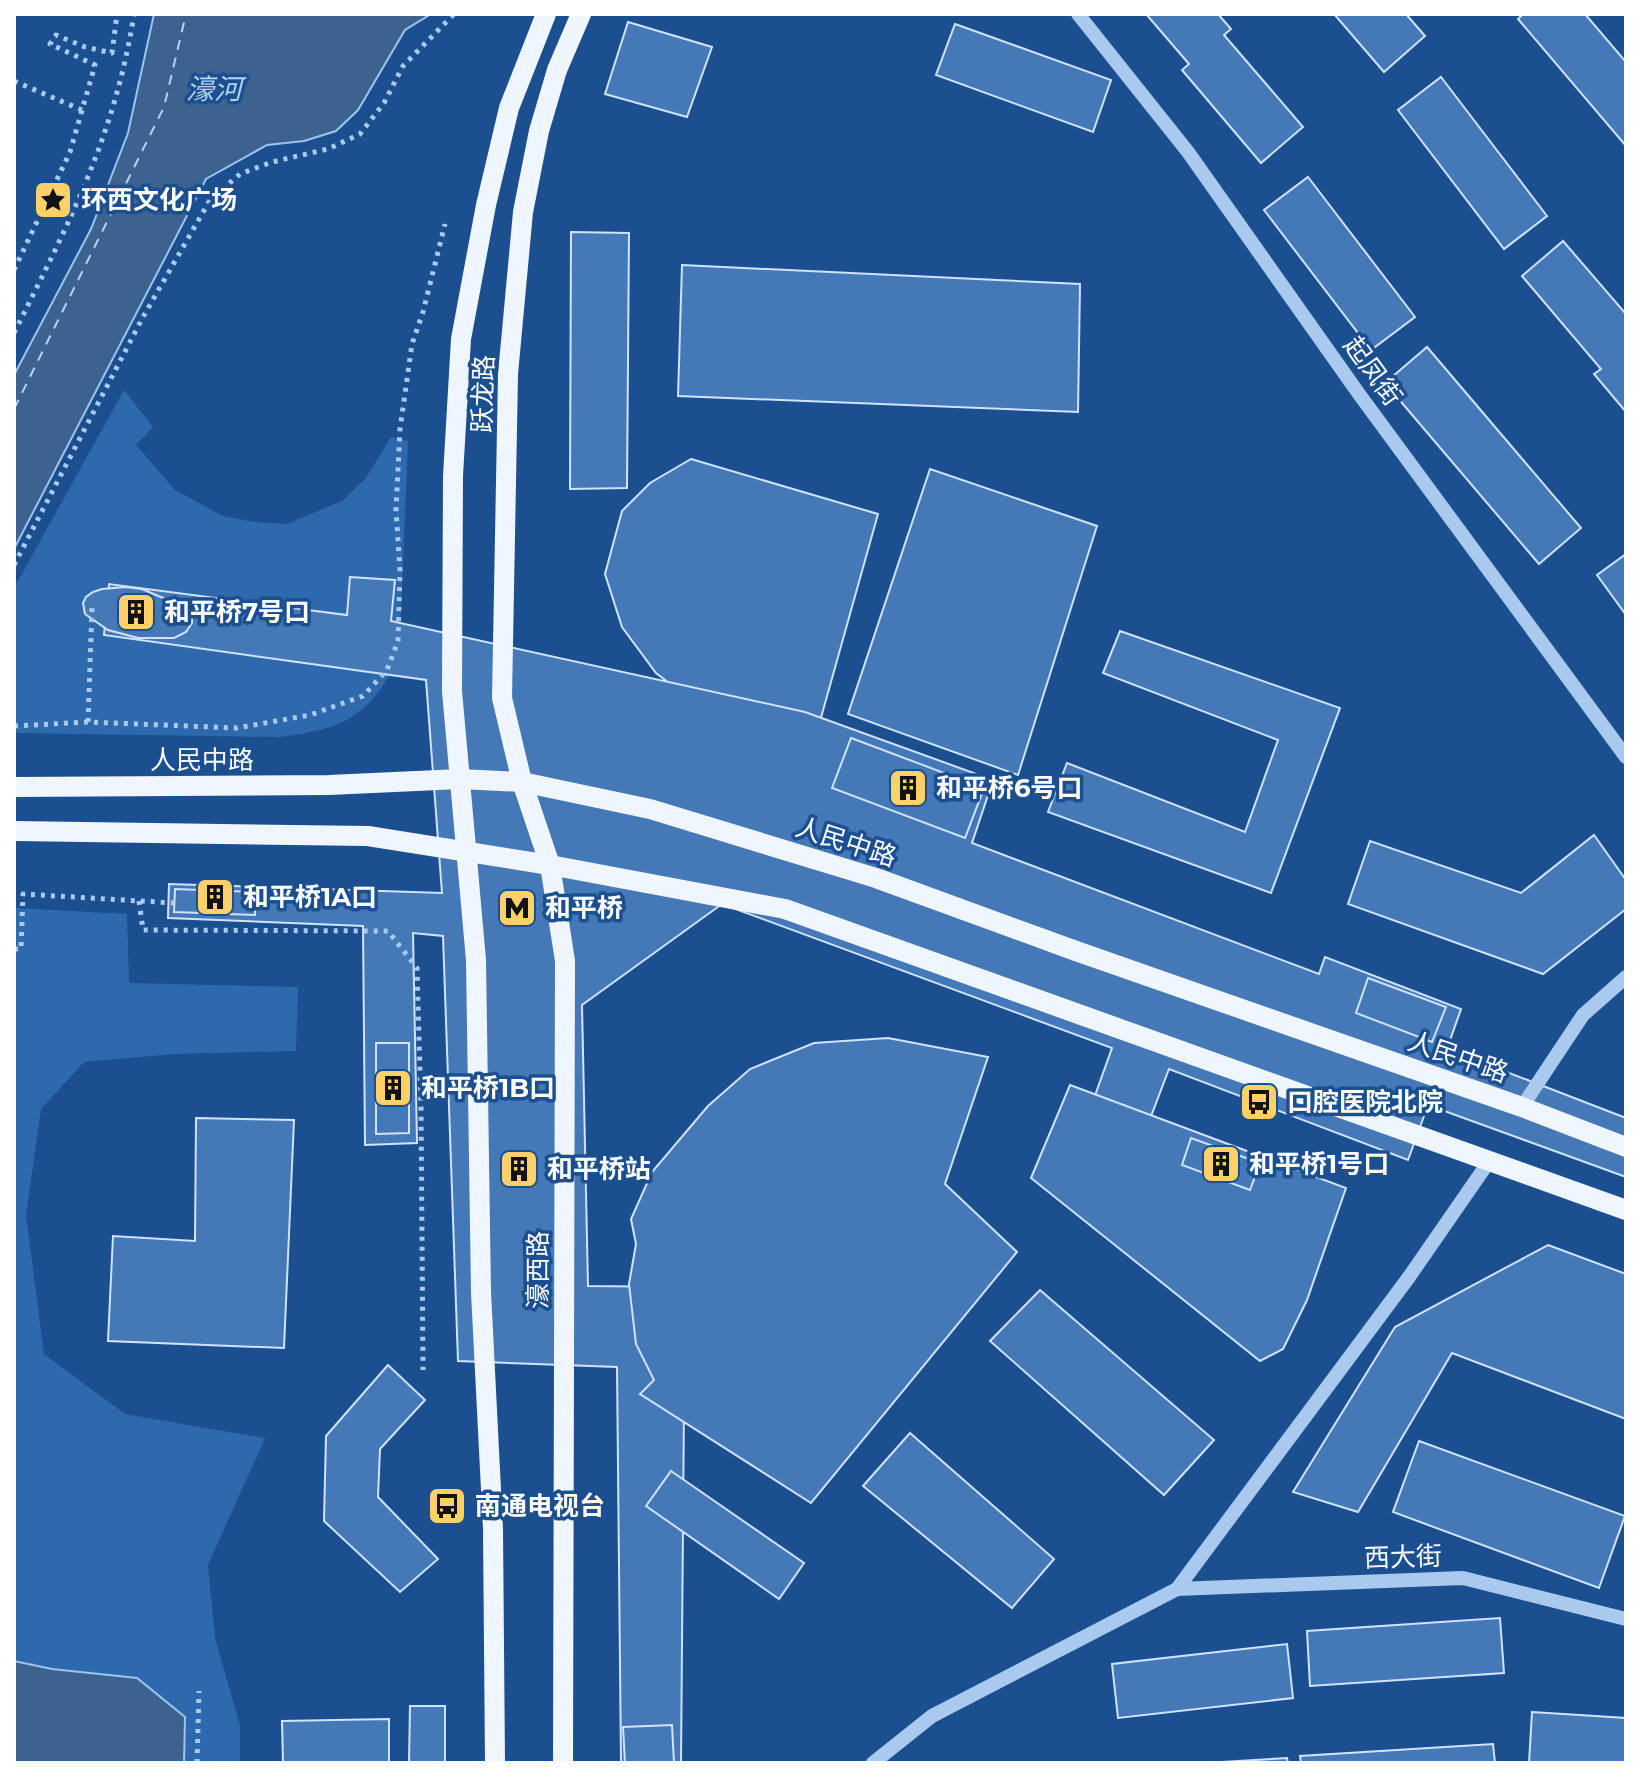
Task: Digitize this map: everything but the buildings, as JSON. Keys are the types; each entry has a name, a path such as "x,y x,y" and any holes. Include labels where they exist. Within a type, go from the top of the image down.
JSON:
{"main road":[{"name":"跃龙路","path":"460,779 452,691 453,476 461,339 486,205 509,108 546,14"},
{"name":"跃龙路","path":"522,782 502,698 508,374 523,212 539,131 557,70 581,14"},
{"name":"人民中路","path":"14,787 329,785 460,779 522,782 650,809 876,878 1522,1107 1626,1147"},
{"path":"460,779 476,960 481,1292 493,1529 495,1763"},
{"name":"濠西路","path":"522,782 550,865 565,961 563,1763"},
{"path":"14,831 368,836 550,865 785,909 1626,1210"}],"street":[{"name":"起凤街","path":"1078,14 1188,152 1359,394 1626,757"},
{"path":"1522,1107 1583,1015 1626,977"},
{"path":"873,1763 932,1716 1177,1589 1409,1277 1490,1160"},
{"name":"西大街","path":"1177,1589 1463,1578 1626,1619"}],"path":[{"path":"14,270 70,152 95,65 50,44 56,35 85,47 112,53 117,14"},
{"path":"14,333 56,253 100,150 126,62 134,14"},
{"path":"14,565 143,317 210,200 240,174 272,162 328,149 360,134 384,103 403,66 454,14"},
{"path":"14,81 82,110"},
{"path":"14,726 88,722 237,728 310,715 363,696 387,670 398,641 400,571 396,510 400,429 412,344 445,224"},
{"path":"88,722 92,608"},
{"path":"14,949 21,949 23,894 174,903"},
{"path":"139,901 143,930 388,931 417,968 423,1370"},
{"path":"197,1763 199,1691"}],"shaded area":[{"path":"124,390 153,427 136,445 175,490 223,516 254,522 287,524 342,501 366,478 391,437 408,441 399,657 377,694 353,716 322,730 280,737 14,733 14,588"},
{"path":"14,908 127,914 129,983 298,987 296,1051 174,1054 84,1062 41,1109 26,1215 44,1354 125,1414 265,1438 208,1565 215,1638 240,1725 240,1763 184,1763 185,1717 52,1669 14,1661"}],"water":[{"name":"濠河","path":"154,14 431,14 405,30 358,110 336,131 304,141 267,145 206,179 14,549 14,375 91,229 128,133"},
{"path":"14,1661 52,1669 137,1678 185,1717 184,1763 14,1763"}],"ferry route":[{"path":"14,409 164,107 186,14"}],"place":[{"name":"环西文化广场","path":"53,200"},
{"name":"和平桥7号口","path":"136,612"},
{"name":"和平桥6号口","path":"908,788"},
{"name":"和平桥1A口","path":"215,897"},
{"name":"和平桥","path":"517,908"},
{"name":"和平桥1B口","path":"393,1088"},
{"name":"口腔医院北院","path":"1259,1102"},
{"name":"和平桥1号口","path":"1221,1164"},
{"name":"和平桥站","path":"519,1169"},
{"name":"南通电视台","path":"447,1506"}]}
